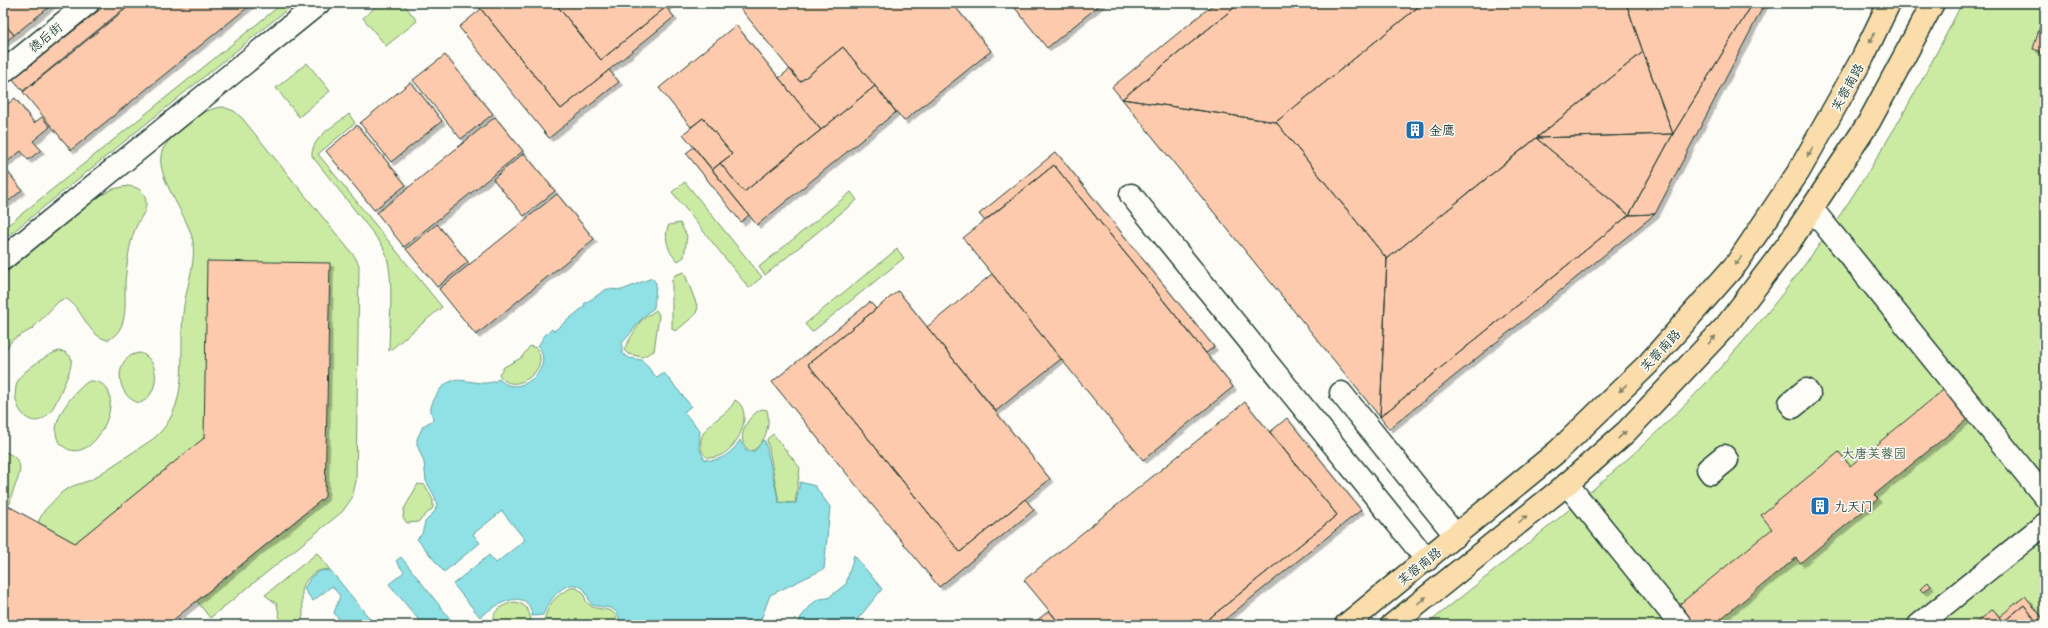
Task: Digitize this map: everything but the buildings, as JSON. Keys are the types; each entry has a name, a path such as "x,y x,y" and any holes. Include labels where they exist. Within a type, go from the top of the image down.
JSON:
{"main road":[{"name":"芙蓉南路","path":"1346,625 1558,451 1642,369 1738,263 1799,171 1863,57 1889,3"},
{"path":"1392,625 1567,484 1626,432 1726,326 1789,243 1870,122 1933,3"}],"street":[{"name":"德后街","path":"3,72 88,3"},
{"path":"3,259 319,3"},
{"path":"1131,195 1426,560"},
{"path":"1812,209 2045,497"},
{"path":"1341,393 1456,536"},
{"path":"1567,484 1681,625"},
{"path":"1919,625 2045,524"}],"green space":[{"path":"283,3 295,3 3,240 3,229"},
{"path":"380,3 403,3 417,21 386,46 363,18"},
{"name":"大唐芙蓉园","path":"1962,3 2045,3 2045,625 1426,625 1535,538 1641,447 1707,382 1746,338 1783,294 1849,202 1908,105"},
{"path":"307,63 330,91 299,117 276,88"},
{"path":"223,107 234,111 242,118 355,257 359,265 356,481 352,498 342,512 210,618 197,601 325,497 204,438 75,543 38,522 44,511 62,492 73,486 91,480 153,439 165,426 173,412 181,381 183,314 194,251 190,231 166,181 162,168 161,157 164,147 173,137 206,111"},
{"path":"349,114 355,123 318,154 442,307 389,351 391,294 389,265 385,252 380,242 312,156 313,149 320,137"},
{"path":"685,182 762,277 749,288 672,192"},
{"path":"128,186 135,187 143,192 146,205 131,242 125,282 124,319 116,334 108,340 101,338 90,328 71,302 65,298 58,302 32,329 12,340 5,351 3,360 3,275 100,196 113,189"},
{"path":"851,192 857,200 765,275 759,267"},
{"path":"680,223 687,236 684,257 678,261 674,258 669,249 666,234 669,225"},
{"path":"897,249 904,258 812,332 805,324"},
{"path":"684,272 698,308 695,315 676,331 672,329 672,280 675,275"},
{"path":"656,310 659,315 654,351 642,357 628,354 624,350 640,322"},
{"path":"530,346 536,348 540,356 539,364 535,372 529,378 521,382 513,383 505,381 499,374 504,367 521,358"},
{"path":"59,351 65,352 71,357 71,366 68,374 50,412 38,421 31,420 20,410 15,393 17,384 21,376 28,370 44,358"},
{"path":"140,353 147,357 152,363 155,370 155,378 151,393 140,403 132,399 126,393 122,386 120,377 121,368 125,361 131,356"},
{"path":"89,381 101,383 108,390 110,400 109,412 99,435 91,444 80,450 70,450 65,448 57,439 56,430 58,421 68,402 82,386"},
{"path":"735,400 741,406 744,415 743,425 739,435 733,445 726,452 717,457 707,457 703,453 701,447 701,439 704,432 726,412"},
{"path":"762,409 767,410 768,415 766,434 760,445 750,451 745,446 743,441 744,428 752,417"},
{"path":"773,434 800,468 795,503 779,502 767,439"},
{"path":"3,451 13,456 18,461 20,467 10,504 3,500"},
{"path":"418,484 425,485 433,500 433,508 418,522 407,523 403,518 404,509"},
{"path":"317,553 330,570 315,573 310,576 304,585 302,590 303,614 300,621 290,625 281,625 277,604 265,595"},
{"path":"571,588 576,588 583,592 586,601 592,607 609,610 612,612 617,619 618,625 543,625 546,613 552,602 560,594"},
{"path":"515,602 526,607 532,625 496,625 494,616 498,609 506,604"}],"water":[{"path":"652,278 656,283 654,308 640,320 622,343 622,353 629,358 642,360 657,378 664,373 691,406 684,412 700,431 699,447 704,459 715,460 725,456 734,449 740,440 746,451 755,451 763,440 765,441 779,503 796,503 800,482 815,486 830,507 824,569 770,595 759,625 620,625 617,613 614,610 592,605 583,588 575,585 569,585 563,588 553,598 543,615 532,616 529,606 524,601 518,599 501,603 480,617 453,584 489,555 496,563 525,540 502,511 473,534 480,543 444,572 417,539 422,534 425,522 435,511 437,505 435,497 426,481 424,462 417,445 417,439 423,426 433,420 431,409 433,401 442,387 457,380 483,383 499,379 507,385 516,386 524,384 539,372 542,363 542,355 538,346 545,335 552,329 554,331 585,306 584,304 607,289 622,290"},
{"path":"854,555 882,589 857,620 869,625 831,625 826,622 817,621 814,625 798,625 801,617 813,603 819,599 828,598 846,584"},
{"path":"401,557 455,625 448,625 443,620 437,625 423,625 389,584 404,572 396,561"},
{"path":"322,570 331,571 375,625 355,625 349,619 343,624 334,613 340,596 332,586 313,601 304,589 311,577"}],"place":[{"name":"金鹰","path":"1415,130"},
{"name":"九天门","path":"1820,506"}]}
